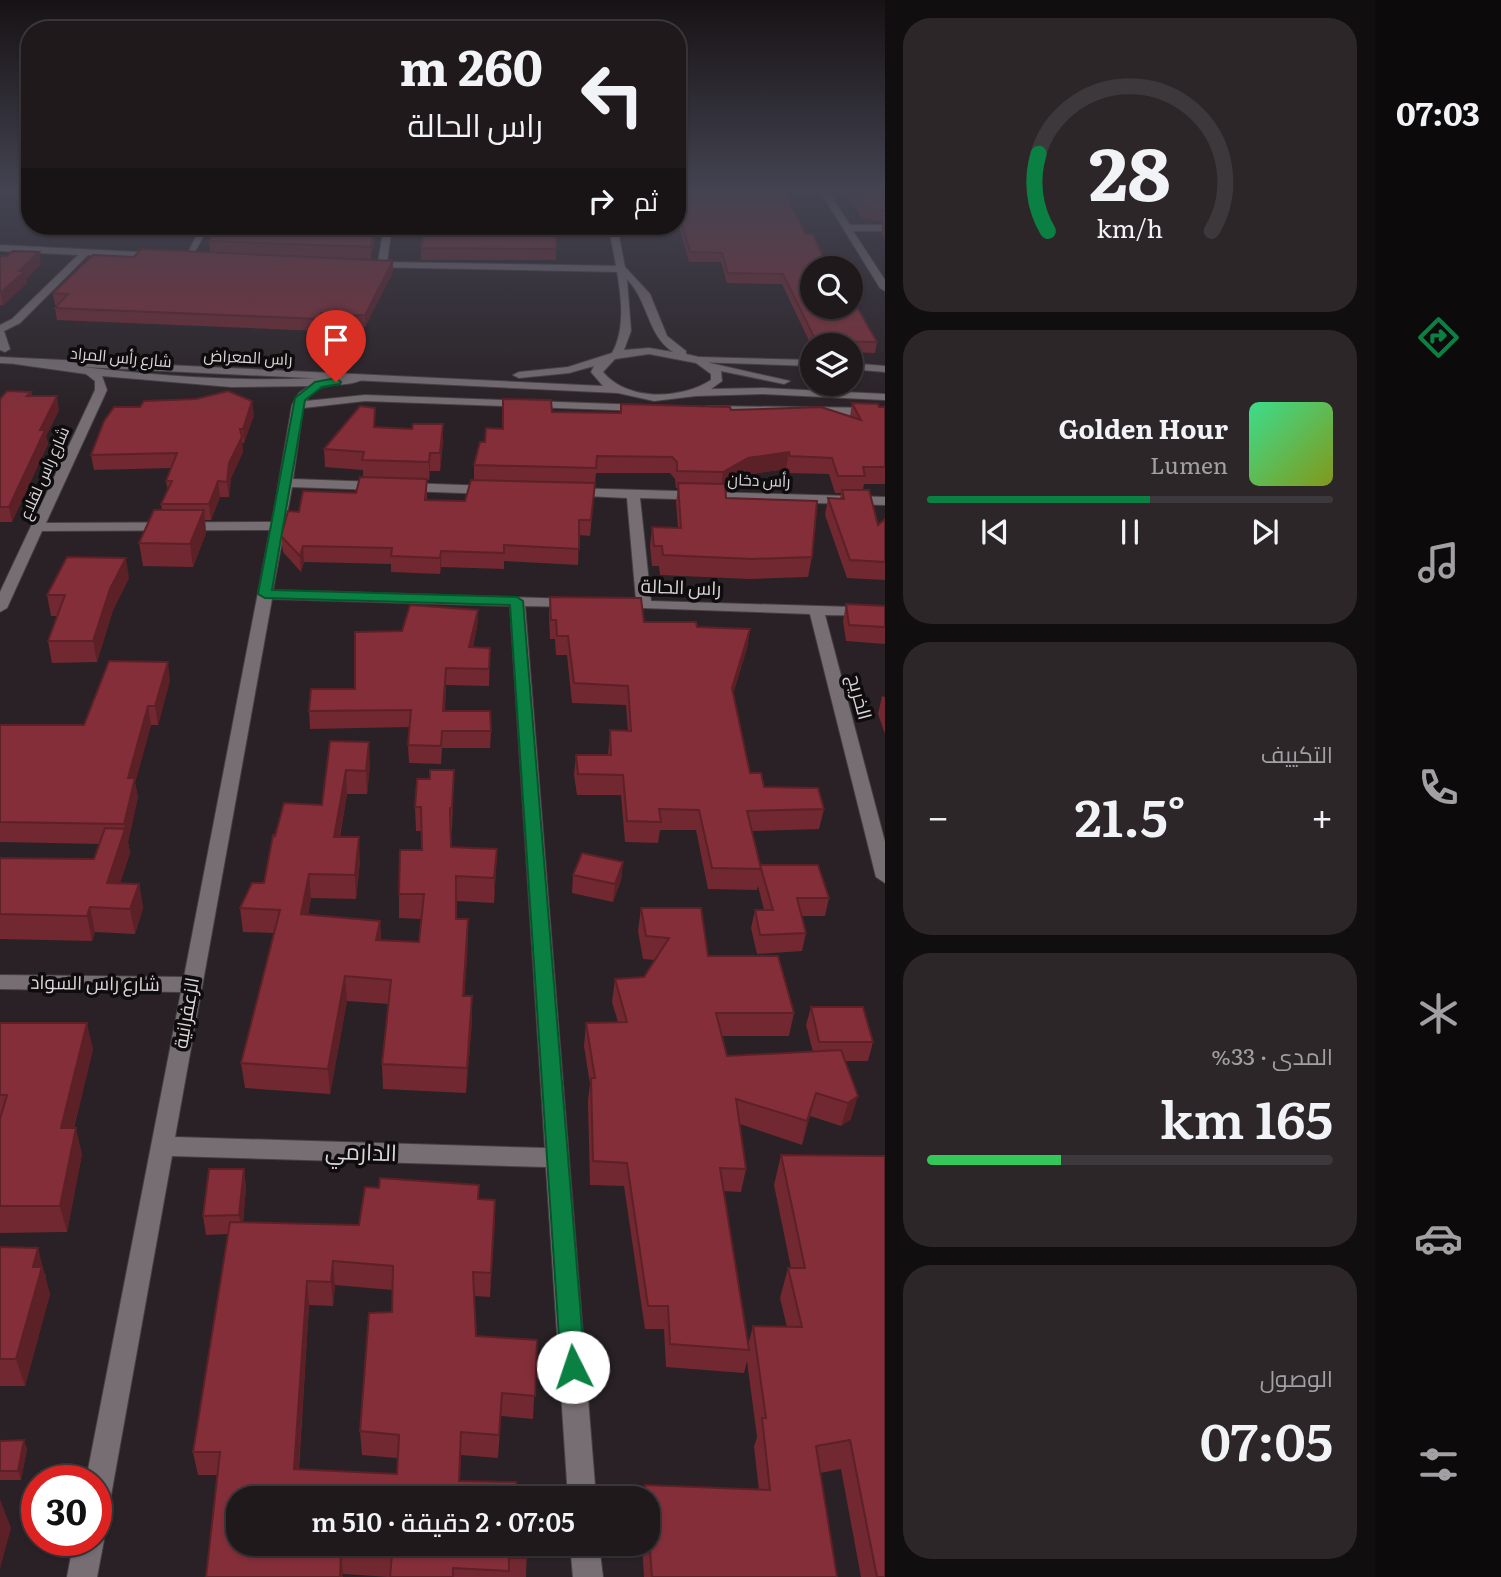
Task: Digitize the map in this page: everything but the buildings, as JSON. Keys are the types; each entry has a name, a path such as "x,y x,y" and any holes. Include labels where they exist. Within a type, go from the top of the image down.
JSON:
{"street":[{"path":"3,355 0,331 16,321 73,265"},
{"path":"371,265 622,269 646,296 657,332 665,344 685,355 769,380 885,387"},
{"path":"620,390 608,385 597,372 624,340 621,265"},
{"path":"870,265 885,288"},
{"name":"راس المعراض","path":"3,355 504,375 559,372 649,351 685,355"},
{"name":"راس المعراض","path":"3,355 359,379 620,390 658,397 696,393"},
{"name":"شارع رأس المراد","path":"3,355 90,372 142,377 319,384 359,379"},
{"path":"705,363 800,363"},
{"path":"696,393 716,381 717,373 705,363"},
{"path":"863,367 885,369"},
{"path":"90,372 100,380 101,390 142,377"},
{"path":"270,383 290,389 299,401"},
{"path":"299,401 319,384"},
{"name":"شارع راس لقلاع","path":"0,608 101,390"},
{"path":"696,393 763,391 885,397"},
{"path":"299,401 365,398 688,409 885,412"},
{"name":"الزعفرانية","path":"103,1465 299,401"},
{"path":"286,483 508,490"},
{"name":"رأس دخان","path":"550,491 885,501"},
{"path":"633,494 645,604"},
{"path":"39,527 278,526"},
{"name":"راس الحالة","path":"265,594 885,612"},
{"path":"517,601 581,1486"},
{"name":"الخريج","path":"816,610 885,877"},
{"name":"شارع راس السواد","path":"0,982 191,985"},
{"name":"الدارمي","path":"163,1146 559,1158"},
{"path":"82,1577 86,1556"},
{"path":"586,1556 588,1577"}],"route":[{"path":"336,382 319,384 300,398 265,594 517,601 573,1367"}]}
